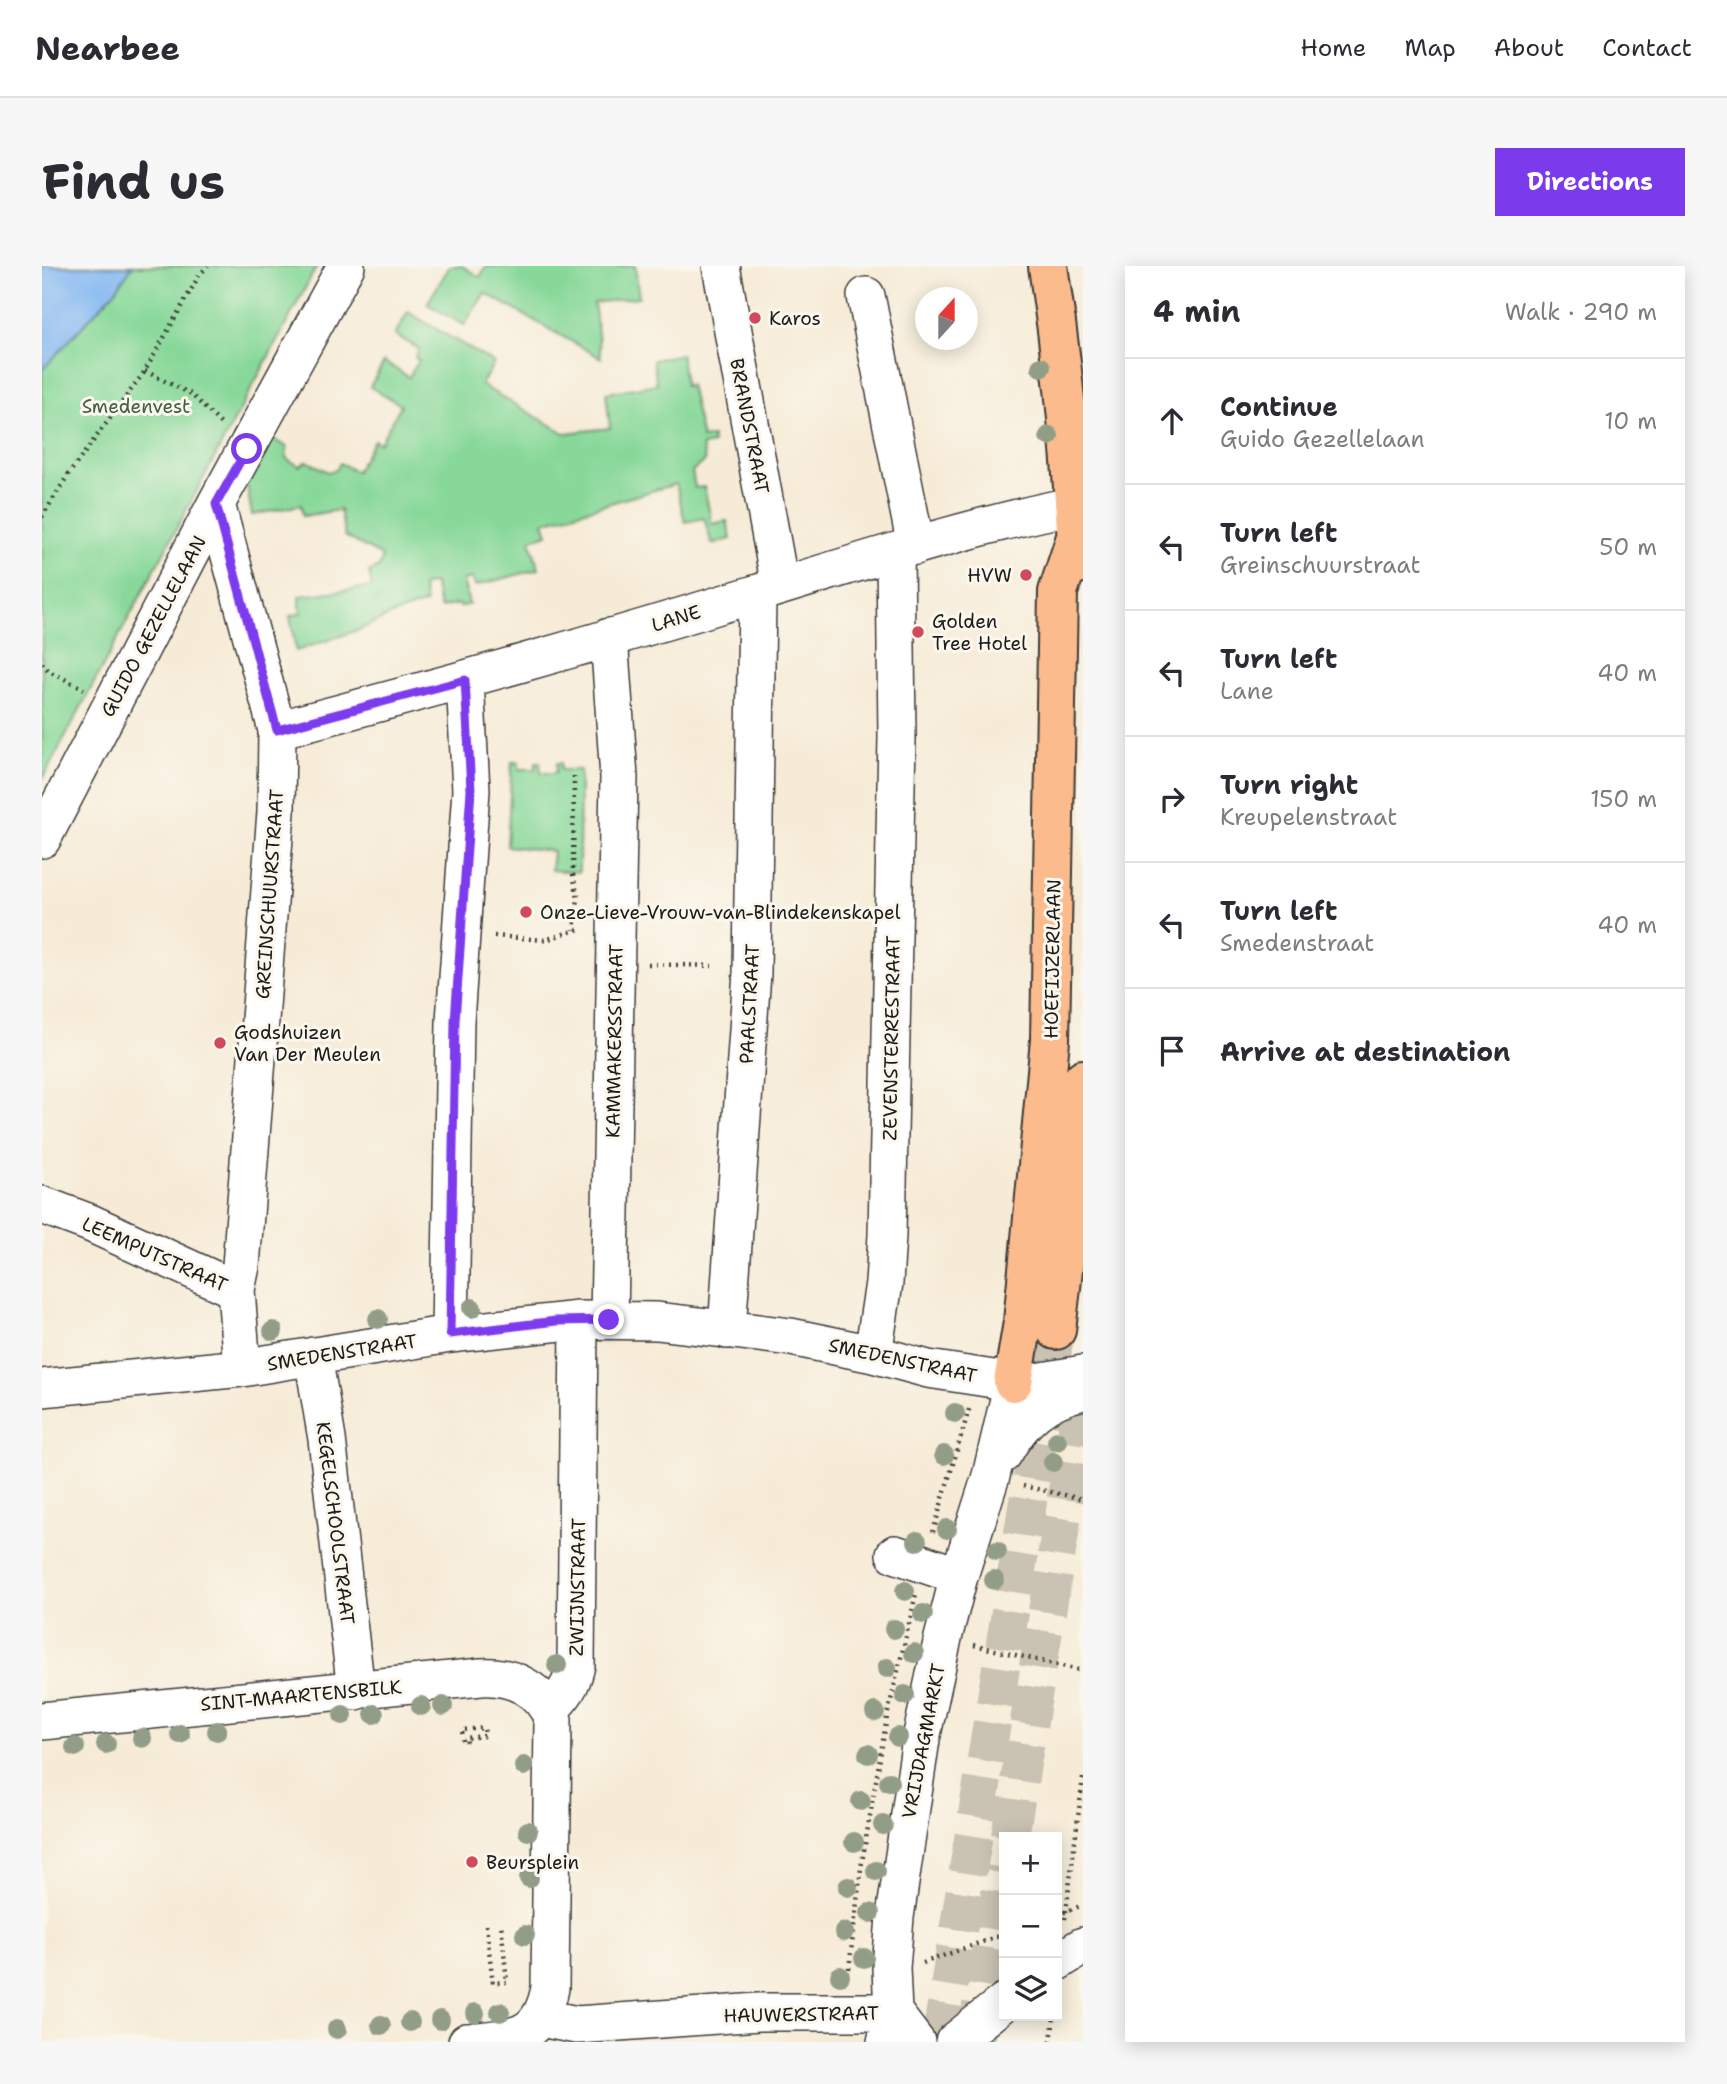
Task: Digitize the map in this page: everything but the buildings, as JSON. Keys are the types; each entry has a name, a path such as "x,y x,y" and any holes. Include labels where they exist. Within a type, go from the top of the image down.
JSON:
{"main road":[{"name":"HOEFIJZERLAAN","path":"1048,266 1063,365 1076,521 1083,674"},
{"name":"HOEFIJZERLAAN","path":"1013,1382 1023,1322 1050,1040 1058,592 1076,521"},
{"path":"1056,1330 1083,1079"}],"street":[{"name":"GUIDO GEZELLELAAN","path":"42,839 216,504 346,266"},
{"name":"BRANDSTRAAT","path":"721,266 769,590"},
{"name":"ZEVENSTERRESTRAAT","path":"866,296 905,549 897,737 887,1235 884,1283 873,1354"},
{"name":"GREINSCHUURSTRAAT","path":"216,504 277,730 275,825 241,1266 236,1290"},
{"name":"LANE","path":"277,730 465,680 1025,516 1076,521"},
{"name":"PAALSTRAAT","path":"727,1330 752,973 769,590"},
{"name":"KAMMAKERSSTRAAT","path":"594,1320 615,963 619,777 609,638"},
{"path":"450,1334 455,1021 471,790 465,680"},
{"name":"LEEMPUTSTRAAT","path":"42,1205 90,1223 236,1290 242,1368"},
{"name":"SMEDENSTRAAT","path":"42,1388 242,1368 450,1334 594,1320 657,1321 791,1337 928,1369 1031,1384 1083,1374"},
{"name":"ZWIJNSTRAAT","path":"549,1710 565,1695 574,1678 576,1665 594,1320"},
{"name":"KEGELSCHOOLSTRAAT","path":"313,1356 328,1452 356,1691"},
{"name":"VRIJDAGMARKT","path":"1004,1480 1013,1382"},
{"name":"VRIJDAGMARKT","path":"889,2027 891,1968 907,1828 921,1739 959,1576 1004,1480 1013,1437 1037,1410 1067,1394 1083,1391"},
{"path":"895,1554 959,1576"},
{"name":"SINT-MAARTENSBILK","path":"42,1721 497,1676 528,1687 549,1710"},
{"path":"528,2027 550,1989 553,1720 549,1710"},
{"name":"HAUWERSTRAAT","path":"467,2042 528,2027 759,2012 889,2027"},
{"path":"954,2042 986,2021"},
{"path":"889,2027 916,2042"}],"path":[{"path":"42,517 68,475 145,371 206,266"},
{"path":"145,371 191,394 247,449"},
{"path":"42,663 49,671 113,704"},
{"path":"461,933 545,940 576,929 578,898 573,874 574,776"},
{"path":"615,963 712,966"},
{"path":"1004,1480 1083,1499"},
{"path":"972,1644 1083,1671"},
{"path":"484,1728 485,1736 467,1738 465,1742 462,1730 484,1728"},
{"path":"1067,1956 1066,1912 1083,1777"},
{"path":"1062,1913 1083,1905"},
{"path":"486,1925 492,1983 508,1982 501,1923"},
{"path":"921,1964 999,1936"},
{"path":"1051,2042 1053,2021"}],"green space":[{"name":"Smedenvest","path":"132,266 317,266 42,780 42,370 116,290"},
{"path":"450,266 462,266 480,277 486,266 635,266 639,297 594,303 601,358 485,293 464,325 427,304"},
{"path":"408,312 494,363 481,385 565,433 610,428 606,393 657,384 653,360 681,354 685,386 690,385 702,439 712,437 713,444 702,446 705,461 692,471 695,488 704,487 712,524 727,521 731,539 712,544 704,518 685,522 676,484 544,522 548,534 531,539 539,569 475,586 472,578 463,580 469,604 440,608 434,583 422,586 426,603 296,651 290,616 301,613 299,596 372,587 369,572 380,566 382,556 345,536 340,510 303,516 301,505 252,515 246,481 271,438 287,447 286,458 299,466 307,461 328,472 336,470 340,463 356,472 374,440 380,443 401,405 370,387 384,362 409,377 419,360 415,358 419,349 395,335"},
{"path":"512,762 519,762 519,769 535,769 536,762 540,762 541,773 556,773 557,763 561,763 561,770 580,770 579,872 551,870 553,851 507,846"}],"water":[{"path":"42,266 132,266 116,290 42,370"}],"tunnel":[{"path":"940,2042 1056,1330"},
{"path":"1011,1832 1083,1393"},
{"path":"975,2042 1000,1895"}],"place":[{"name":"Karos","path":"755,318"},
{"name":"HVW","path":"1026,575"},
{"name":"Golden Tree Hotel","path":"918,632"},
{"name":"Onze-Lieve-Vrouw-van-Blindekenskapel","path":"526,912"},
{"name":"Godshuizen Van Der Meulen","path":"220,1043"},
{"name":"Beursplein","path":"472,1862"}],"route":[{"path":"247,449 216,504 277,730 465,680 471,790 455,1021 450,1334 556,1321 609,1320"}]}
